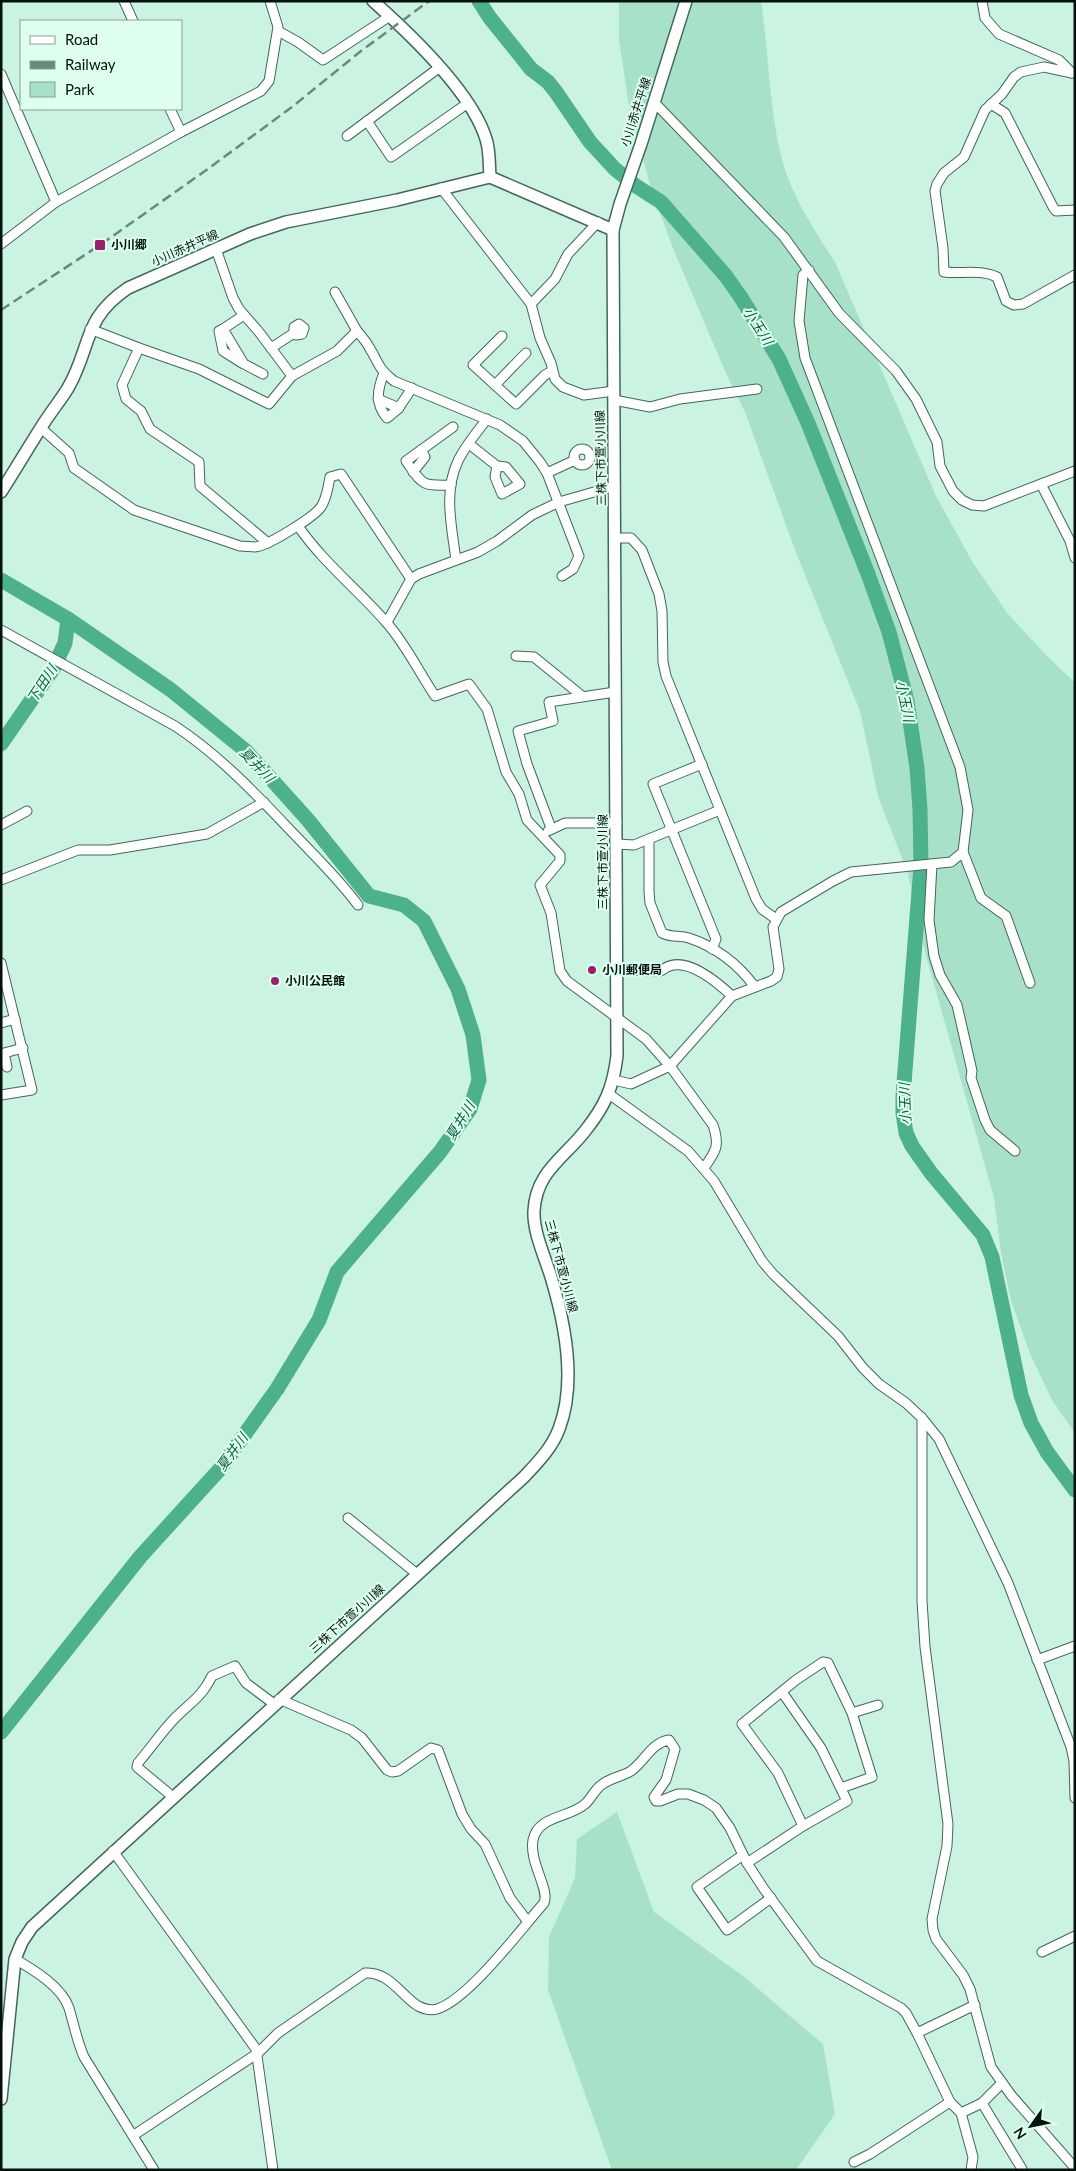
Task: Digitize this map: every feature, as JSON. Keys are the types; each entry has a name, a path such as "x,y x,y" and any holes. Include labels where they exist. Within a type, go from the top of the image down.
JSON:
{"main road":[{"path":"373,1 440,67 468,103 486,139 490,177 613,230"},
{"name":"小川赤井平線","path":"613,230 686,1"},
{"name":"小川赤井平線","path":"1,492 68,388 78,367 90,328 112,298 128,288 216,249 286,222 397,200 490,177"},
{"name":"三株下市萱小川線","path":"1,2099 4,2034 15,1959 22,1942 32,1927 524,1477 542,1458 559,1430 566,1406 568,1379 564,1335 555,1290 537,1233 534,1214 535,1195 543,1177 585,1132 609,1094 614,1080 618,1018 613,230"}],"street":[{"path":"124,1 133,20"},
{"path":"1,244 56,202 181,132 261,91 269,80 278,30 270,1"},
{"path":"982,1 985,18 999,34 1059,60 1074,75"},
{"path":"278,30 323,60 390,16"},
{"path":"347,136 440,67"},
{"path":"1074,75 1044,67 1021,72 1014,76 1002,94 981,116 964,158 944,173 935,191 943,248 944,272 963,274 982,272 992,274 997,277 1006,301 1014,305 1023,304 1075,275"},
{"path":"1,74 56,202"},
{"path":"654,102 784,237 839,313 896,371 916,399 936,442 940,466 953,491 962,500 972,505 984,506 1075,471"},
{"path":"367,121 391,157 468,103"},
{"path":"991,104 1005,113 1056,211 1075,210"},
{"path":"170,110 181,132"},
{"path":"440,188 531,304 540,338 551,363 555,379 563,386 584,395 614,395 650,407 680,399 757,389"},
{"path":"531,304 555,279 568,254 598,222"},
{"path":"216,249 232,298 292,376"},
{"path":"809,270 803,275 799,321 805,358 960,767 968,810 963,852 981,898 1006,916 1030,983"},
{"path":"335,292 384,373 394,381 506,428 522,441 540,462 547,473 579,556 573,569 562,576"},
{"path":"244,315 219,331 223,351 263,374"},
{"path":"90,328 199,369 268,404 292,376 337,351 357,331"},
{"path":"271,348 294,333"},
{"path":"502,336 473,365 516,404 552,371"},
{"path":"139,348 122,385 126,399 141,411 150,429 198,462 200,486 268,543"},
{"path":"495,385 526,353"},
{"path":"384,373 378,387 378,399 380,410 387,418 398,408 412,388"},
{"path":"378,399 398,408"},
{"path":"456,560 450,506 450,484 458,459 487,419"},
{"path":"450,484 427,485 419,480 413,472 425,457 421,450 453,427"},
{"path":"41,428 69,453 74,468 134,510 240,546 256,547 268,543 298,526 321,508 326,497 330,477 341,474 411,579"},
{"path":"469,444 497,466"},
{"path":"547,473 575,460"},
{"path":"1041,484 1070,541 1075,558"},
{"path":"387,622 411,579 419,574 478,552 532,515 559,502 615,486"},
{"path":"298,526 314,549 387,622 435,696 469,684 487,709 506,772 518,794 527,820 560,855 560,861 540,885 551,913 560,971 567,981 646,1039 670,1066 713,1125 717,1136 718,1145 704,1168"},
{"path":"615,538 631,538 639,544 659,594 662,611 663,662 666,676 756,899 762,909 776,919"},
{"path":"1,630 175,726 196,740 218,758 264,802 343,884 358,905"},
{"path":"516,656 534,657 582,696"},
{"path":"551,828 527,764 518,731 553,722 549,702 615,692"},
{"path":"702,764 653,784 716,939 712,949"},
{"path":"1,880 78,850 110,850 207,834 264,802"},
{"path":"617,844 634,845 720,810"},
{"path":"1,825 27,811"},
{"path":"542,836 551,828 565,823 579,822 594,825 617,823"},
{"path":"648,839 650,903 662,933 671,938 689,938 726,956 745,973 755,987"},
{"path":"614,1080 632,1084 670,1066 732,996 777,977 779,969 773,935 776,919 781,912 851,872 951,862 963,852"},
{"path":"930,864 928,920 934,956 940,975 957,1005 972,1071 971,1078 985,1120 997,1137 1015,1151"},
{"path":"1,963 32,1090 1,1095"},
{"path":"618,970 661,971 666,967 678,964 705,975 732,996"},
{"path":"1,1023 15,1019"},
{"path":"7,1067 4,1053 22,1048"},
{"path":"609,1094 688,1151 714,1181 762,1261 777,1278 838,1336 863,1368 879,1384 922,1418 938,1439 1008,1583 1038,1660 1074,1761 1075,1798"},
{"path":"922,1418 922,1601 925,1647 948,1824 947,1846 932,1919 933,1930 936,1939 963,1975 976,2005 991,2067 1002,2083 1075,2168"},
{"path":"348,1518 417,1574"},
{"path":"1038,1660 1075,1646"},
{"path":"803,1826 778,1773 742,1724 824,1662 828,1663 852,1712 872,1777 841,1788"},
{"path":"173,1797 137,1767 138,1763 176,1717 193,1704 205,1690 212,1676 235,1666 246,1683 277,1702 351,1730 362,1738 387,1770 392,1772 398,1771 431,1748 438,1750 462,1814 471,1829 485,1844 510,1898 528,1922"},
{"path":"771,1898 727,1930 697,1887 847,1801 821,1748 782,1692"},
{"path":"852,1712 878,1705"},
{"path":"139,2133 258,2053 278,2033 365,1973 374,1972 380,1974 419,2006 428,2010 437,2009 461,1996 546,1900 532,1852 534,1838 540,1828 553,1818 578,1810 586,1804 602,1784 630,1771 653,1748 662,1741 669,1740 675,1749 666,1780 654,1797 656,1801 660,1802 683,1794 704,1800 716,1808 730,1828 745,1859 817,1961 901,2008 906,2013 950,2102 961,2113 972,2157 971,2170"},
{"path":"114,1851 258,2053 273,2170"},
{"path":"1042,1952 1075,1936"},
{"path":"15,1959 58,1990 70,2012 84,2057 139,2133 154,2170"},
{"path":"917,2033 976,2005"},
{"path":"961,2113 982,2103 1002,2083"},
{"path":"854,2162 870,2154 950,2102"},
{"path":"982,2103 1022,2169"}],"green space":[{"path":"619,1 761,1 774,121 786,174 805,213 835,262 936,496 973,563 1008,614 1075,683 1075,1433 1052,1400 1031,1356 1011,1301 1001,1253 994,1198 925,952 908,874 878,796 860,711 795,550 745,412 725,371 674,251 651,188 630,113 619,40"},
{"path":"617,1812 654,1912 743,1976 823,2044 835,2114 796,2170 612,2170 548,1990 549,1937 575,1878 577,1839"}],"waterway":[{"name":"小玉川","path":"479,1 490,18 531,69 548,82 556,92 590,142 615,169 636,186 661,202 725,275 779,359 808,423 889,632 907,701 917,768 921,866 903,1096 906,1133 912,1146 931,1173 983,1235 992,1257 1021,1395 1031,1423 1047,1452 1075,1490"},
{"name":"夏井川","path":"1,580 68,619 171,690 246,751 308,820 369,896 404,905 424,921 458,989 473,1035 479,1080 470,1109 440,1152 337,1272 319,1320 277,1389 220,1469 140,1557 1,1732"},
{"name":"下田川","path":"1,744 53,669 65,643 68,619"}],"railway":[{"path":"1,310 100,245 205,171 292,107 361,51 429,1"}],"place":[{"name":"小川郷","path":"100,245"},
{"name":"小川郵便局","path":"592,970"},
{"name":"小川公民館","path":"275,981"}]}
